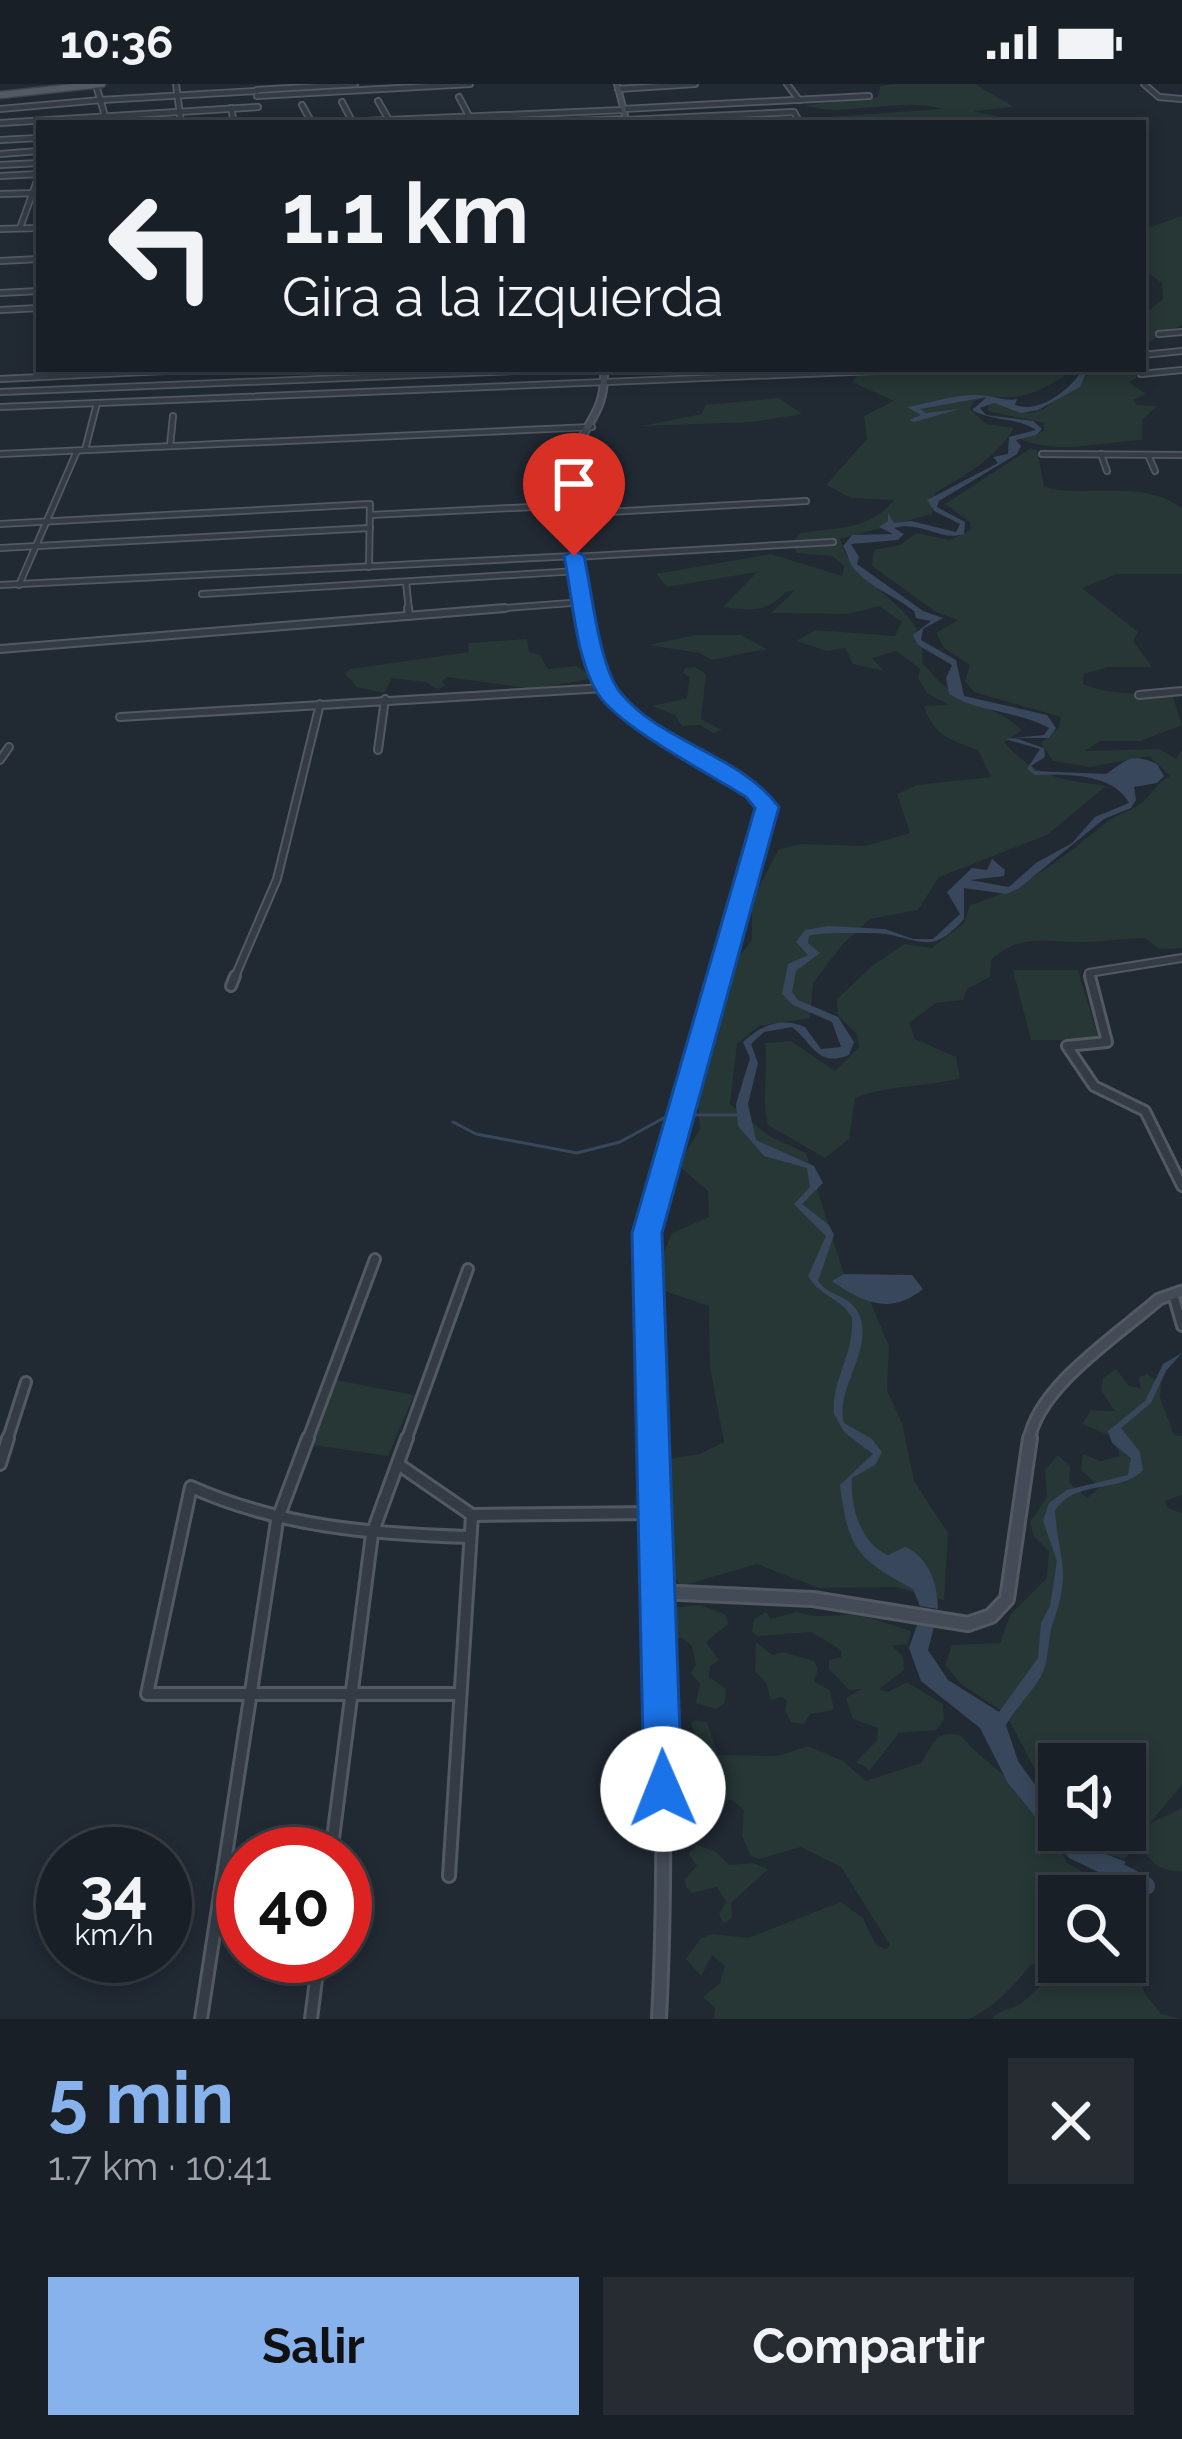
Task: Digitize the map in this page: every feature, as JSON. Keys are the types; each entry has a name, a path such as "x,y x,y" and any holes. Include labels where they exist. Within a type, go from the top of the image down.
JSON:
{"main road":[{"path":"0,95 99,84"},
{"path":"617,86 626,120"},
{"path":"604,372 606,403 575,457 573,510 574,556 605,688 623,708 749,789 767,807 647,1233 664,1907 658,2019"},
{"path":"657,1592 813,1599 951,1622 986,1620 1000,1612 1007,1599 1032,1422 1045,1399 1148,1308 1178,1293"}],"street":[{"path":"99,84 107,120"},
{"path":"176,84 180,120"},
{"path":"0,109 257,90 470,84"},
{"path":"617,86 695,84"},
{"path":"787,84 799,100"},
{"path":"1144,84 1160,97 1182,99"},
{"path":"257,90 260,120"},
{"path":"409,120 869,96"},
{"path":"459,98 469,116"},
{"path":"378,101 393,120"},
{"path":"342,102 351,120"},
{"path":"302,105 313,120"},
{"path":"0,123 258,106"},
{"path":"231,108 233,120"},
{"path":"138,112 140,120"},
{"path":"645,120 794,112 798,120"},
{"path":"517,114 519,120"},
{"path":"0,140 36,138"},
{"path":"0,154 36,152"},
{"path":"0,165 36,164"},
{"path":"0,176 36,175"},
{"path":"0,194 36,193 20,228"},
{"path":"0,229 36,228"},
{"path":"0,261 36,259"},
{"path":"0,293 36,291"},
{"path":"0,310 36,308"},
{"path":"1159,334 1182,332"},
{"path":"1146,355 1182,351"},
{"path":"1141,374 1182,370"},
{"path":"0,379 144,372"},
{"path":"0,392 491,372"},
{"path":"0,406 787,372"},
{"path":"19,585 41,545 58,489 81,450 97,403"},
{"path":"170,446 173,416"},
{"path":"0,454 592,428"},
{"path":"1042,454 1182,455"},
{"path":"1101,454 1107,471"},
{"path":"1148,455 1155,471"},
{"path":"370,515 806,501"},
{"path":"0,524 370,504 369,567"},
{"path":"0,548 370,529"},
{"path":"0,585 833,542"},
{"path":"202,594 577,571"},
{"path":"406,582 410,616"},
{"path":"0,649 584,602"},
{"path":"120,717 605,688"},
{"path":"1139,695 1182,691"},
{"path":"378,750 385,699"},
{"path":"231,986 277,879 320,704"},
{"path":"0,760 9,747"},
{"path":"1182,958 1089,973 1107,1042 1066,1046 1094,1086 1145,1111 1182,1186"},
{"path":"201,2019 277,1521 375,1259"},
{"path":"334,1827 372,1534 468,1269"},
{"path":"1178,1293 1182,1326"},
{"path":"0,1464 26,1382"},
{"path":"398,1464 472,1515 655,1513"},
{"path":"459,1694 147,1694 191,1487 277,1521 372,1534 469,1537"},
{"path":"449,1876 472,1515"},
{"path":"311,2019 316,1983"}],"shaded area":[{"path":"975,84 1014,107 973,111 1010,120 800,119 942,109 909,105 837,110 805,105 878,97 880,86"},
{"path":"1182,216 1182,325 1146,343 1146,313 1163,299 1162,283 1146,271 1148,228"},
{"path":"1146,369 1148,371 1129,382 1146,394 1133,400 1137,405 1157,406 1142,420 1142,440 1065,447 1020,439 1044,431 1044,423 988,411 989,402 1030,413 1044,409 1091,372"},
{"path":"1070,372 1029,394 974,401 970,409 986,424 1014,428 989,458 935,493 932,514 840,539 860,572 915,626 922,643 922,663 935,677 955,694 1022,730 1004,742 1016,754 1050,775 1106,786 1047,835 939,877 918,910 870,919 813,983 810,1018 759,1026 737,1044 730,1104 769,1136 806,1153 843,1272 870,1301 889,1346 887,1391 902,1423 914,1481 948,1533 944,1600 895,1587 819,1588 757,1564 681,1586 659,1556 669,1501 660,1460 700,1454 724,1442 710,1368 709,1306 650,1286 672,1233 709,1217 708,1191 678,1165 700,1129 696,1085 711,1062 709,1009 724,975 752,940 752,900 779,849 802,844 865,846 910,833 897,794 917,785 991,777 978,750 951,740 932,724 924,706 949,705 927,693 918,678 920,669 897,651 872,658 884,671 853,664 845,648 827,651 796,641 816,630 895,636 902,622 879,606 849,614 771,613 794,591 757,609 723,607 757,572 667,587 656,574 771,554 842,576 844,566 832,556 797,553 791,543 801,533 863,522 894,500 851,498 826,485 867,439 864,416 894,401 852,382 859,374"},
{"path":"779,398 802,414 753,422 642,426 702,414 705,405"},
{"path":"1031,448 1037,450 1044,486 1051,489 1153,494 1182,508 1182,574 1117,574 1082,588 1138,632 1133,641 1152,667 1108,667 1084,674 1083,684 1173,697 1182,725 1140,741 1100,741 1085,751 1159,749 1176,759 1182,750 1182,948 1159,949 1145,938 1024,942 1002,951 991,960 990,977 967,989 963,1000 936,1003 909,1023 915,1039 956,1057 960,1078 855,1098 849,1139 825,1158 768,1125 765,1043 791,1041 835,1071 859,1047 857,1034 838,1016 837,999 872,966 905,944 932,948 964,923 970,905 1041,872 1140,804 1170,776 1149,756 1090,767 1053,761 1041,743 1059,727 1061,717 974,692 965,681 970,665 944,648 936,633 958,620 936,612 872,566 874,550 900,545 916,533 950,540 971,530 970,522 945,504"},
{"path":"695,635 741,635 767,649 712,660 699,653 649,645"},
{"path":"527,639 529,652 540,655 548,669 576,666 595,678 533,689 447,677 442,681 445,686 437,689 426,682 392,678 384,693 357,687 345,674 350,669 469,652 468,643"},
{"path":"695,667 706,674 701,719 722,730 713,733 700,725 682,726 675,715 652,706 687,698 690,677 683,673"},
{"path":"1013,970 1078,970 1099,1040 1031,1040"},
{"path":"1116,1369 1129,1386 1141,1388 1139,1377 1147,1374 1161,1383 1160,1398 1174,1435 1182,1436 1182,1495 1165,1501 1168,1508 1182,1513 1182,1785 1149,1824 1182,1808 1182,1872 1157,1865 1145,1851 1146,1743 1038,1743 1038,1772 1005,1713 961,1684 945,1665 952,1645 1000,1643 1010,1615 1047,1578 1049,1551 1033,1535 1030,1522 1047,1497 1045,1470 1058,1455 1070,1466 1069,1482 1087,1498 1100,1487 1081,1470 1083,1454 1101,1461 1120,1456 1113,1437 1082,1424 1091,1410 1115,1411 1101,1390 1103,1378"},
{"path":"336,1380 414,1395 388,1456 306,1444"},
{"path":"700,1605 725,1614 728,1624 706,1642 719,1660 710,1666 709,1677 726,1689 725,1703 716,1709 696,1703 700,1684 691,1673 696,1664 692,1646 682,1638 663,1640 651,1635 651,1624 678,1607"},
{"path":"766,1612 771,1619 797,1612 856,1615 911,1631 908,1644 892,1646 903,1657 904,1670 879,1689 888,1692 907,1682 943,1704 944,1720 936,1730 899,1733 870,1770 856,1762 877,1740 878,1728 853,1719 846,1698 862,1689 849,1690 829,1669 829,1660 841,1657 841,1650 811,1632 758,1636 752,1632 754,1619"},
{"path":"756,1642 772,1655 783,1652 814,1661 818,1669 814,1682 830,1690 834,1710 810,1714 804,1724 791,1722 785,1710 787,1701 782,1697 771,1700 766,1683 755,1671"},
{"path":"707,1722 718,1755 778,1756 808,1746 843,1761 866,1781 921,1763 945,1734 961,1736 1030,1801 1038,1825 1038,1851 1060,1851 1067,1863 1081,1871 1080,1875 1038,1875 1038,1962 1000,1998 969,2019 714,2019 715,2008 703,1997 720,1983 725,1966 712,1955 701,1976 686,1959 701,1938 713,1934 748,1938 841,1902 863,1918 876,1945 886,1949 890,1945 841,1867 801,1847 759,1859 751,1856 742,1836 744,1810 733,1801 703,1795 699,1787 689,1784 679,1797 667,1800 668,1771 695,1758 700,1750 691,1723"},
{"path":"697,1845 716,1852 729,1865 753,1863 768,1869 731,1903 732,1917 723,1924 719,1914 726,1902 717,1887 692,1893 686,1887 685,1879 697,1866 688,1854"},
{"path":"1097,1851 1132,1851 1124,1859"},
{"path":"1044,1983 1142,1983 1161,2014 1181,2019 992,2019"}],"water":[{"path":"1087,372 1080,387 1038,410 1021,413 994,403 980,408 986,415 972,410 987,397 920,409 926,413 960,409 914,422 909,420 921,415 907,407 977,395 1017,399 1015,405 1025,407 1044,403"},
{"path":"986,415 1033,421 1042,429 1016,440 1021,446 1017,454 939,501 937,507 965,522 964,534 894,528 904,534 898,540 851,544 859,557 857,564 923,611 943,618 923,629 921,640 956,660 964,696 1047,715 1056,728 1049,738 1015,738 1044,748 1045,757 1031,766 1035,771 1106,774 1128,760 1140,759 1157,764 1164,776 1157,783 1134,787 1136,800 1131,808 1104,819 1018,889 1006,894 964,888 964,919 944,937 919,942 886,934 809,936 808,943 820,953 796,971 792,992 798,1000 838,1017 854,1042 849,1055 822,1056 792,1027 764,1032 751,1044 758,1063 748,1104 756,1140 814,1166 823,1183 802,1204 829,1225 834,1235 818,1281 852,1304 862,1323 860,1351 845,1395 844,1423 872,1439 882,1452 875,1465 852,1478 855,1512 864,1533 879,1550 888,1555 905,1547 926,1565 938,1609 920,1606 913,1589 867,1560 852,1538 840,1485 873,1454 845,1433 834,1414 852,1318 808,1276 826,1236 794,1204 810,1187 807,1168 764,1156 738,1126 736,1104 750,1058 743,1042 764,1027 788,1023 805,1027 821,1049 841,1047 832,1022 793,1005 782,994 788,964 808,955 796,942 805,930 828,926 885,929 913,939 933,939 960,914 947,892 972,868 987,870 992,859 1005,870 1004,876 970,880 1009,887 1036,863 1072,843 1095,817 1129,803 1101,781 1035,775 1027,769 1040,749 1005,739 1044,735 1049,728 949,694 946,678 952,665 918,645 913,635 931,621 916,618 914,611 862,577 843,546 852,535 893,534 879,527 888,521 888,513 894,523 911,521 956,532 960,524 934,511 927,500 998,463 993,457 1008,454 1009,437 1036,430"},
{"path":"844,1274 912,1275 923,1289 899,1302 876,1303 832,1281"},
{"path":"1182,1353 1166,1371 1151,1403 1121,1428 1140,1452 1143,1470 1122,1482 1074,1494 1055,1511 1063,1577 1045,1665 1006,1725 1018,1761 1038,1789 1038,1820 1008,1783 980,1728 921,1681 909,1648 917,1625 934,1627 928,1650 948,1680 999,1712 1038,1658 1041,1623 1050,1606 1057,1561 1043,1521 1049,1503 1067,1490 1128,1475 1131,1458 1112,1443 1108,1431 1145,1401 1163,1364"},
{"path":"1063,1851 1098,1851 1126,1862 1114,1875 1105,1875"}],"waterway":[{"path":"453,1122 476,1134 577,1153 620,1142 671,1114"},
{"path":"691,1115 737,1115"},
{"path":"1102,1863 1125,1875"}],"route":[{"path":"574,556 599,673 609,694 631,714 754,792 767,807 647,1233 663,1789"}]}
